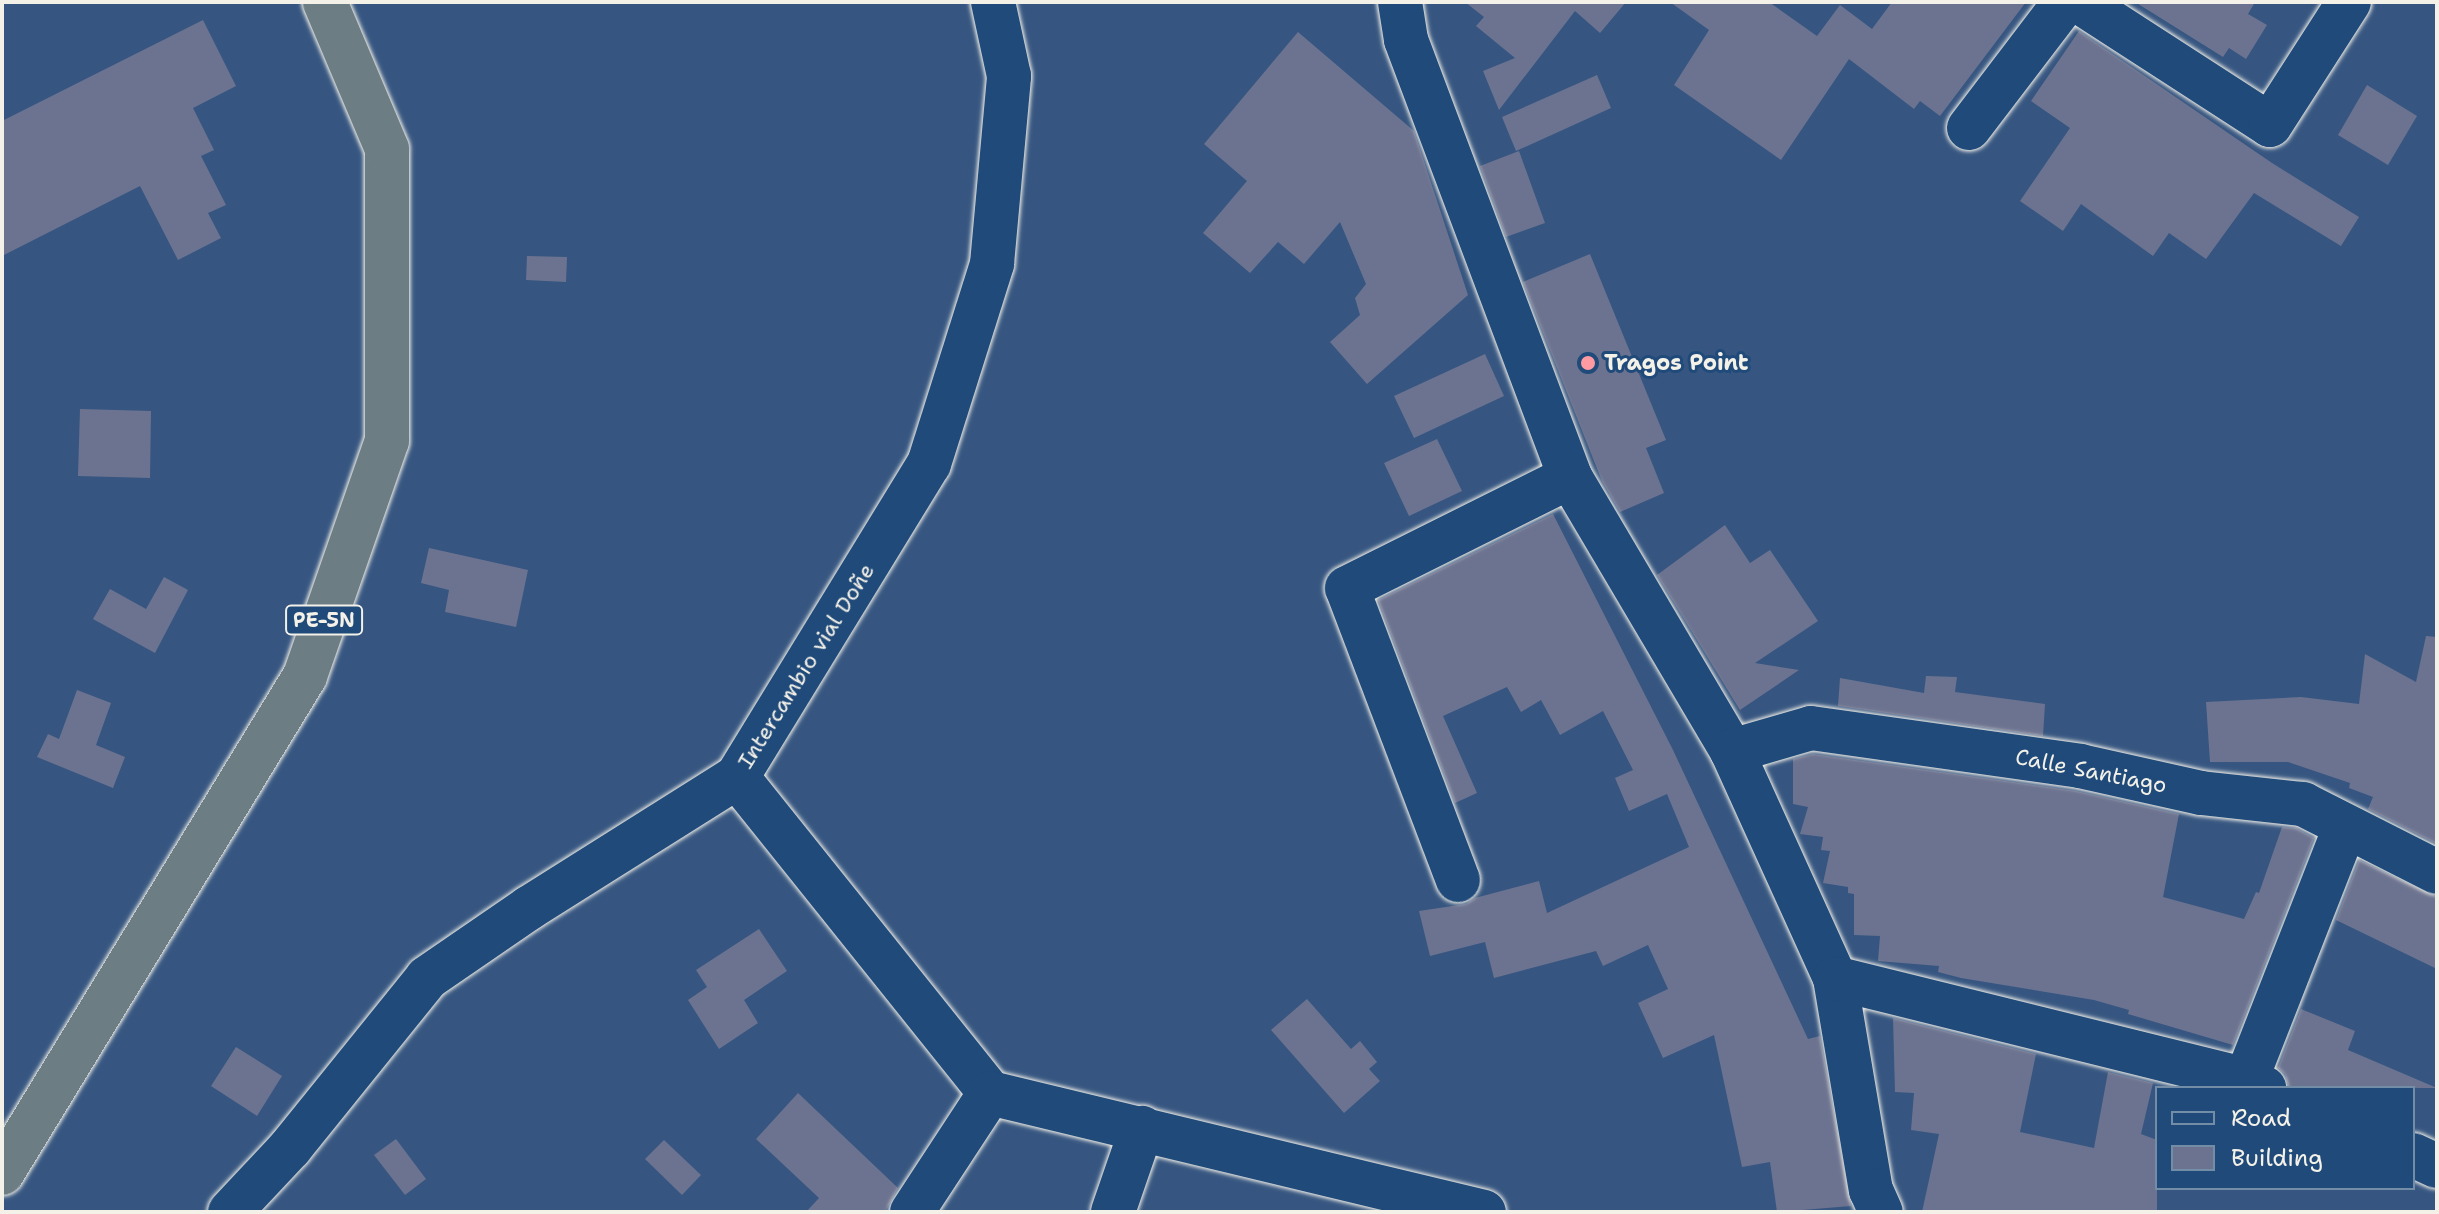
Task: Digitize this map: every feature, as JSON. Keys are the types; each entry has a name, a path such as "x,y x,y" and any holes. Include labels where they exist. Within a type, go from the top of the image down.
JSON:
{"highway":[{"name":"PE-5N","path":"2,1173 305,676 387,441 387,149 325,2"}],"street":[{"name":"Intercambio vial Doñe","path":"230,1212 290,1148 427,978 529,908 737,777 929,464 992,264 1009,76 993,2"},
{"path":"1400,2 1406,40 1570,477 1732,751 1835,978 1873,1205"},
{"path":"1969,128 2065,2"},
{"path":"2080,2 2270,125 2349,2"},
{"path":"1458,880 1347,588 1570,477"},
{"name":"Calle Santiago","path":"1732,751 1811,728 2066,764 2201,793 2303,804 2437,872"},
{"path":"737,777 990,1093 1484,1212"},
{"path":"1835,978 2255,1084 2345,828"},
{"path":"912,1212 990,1093"},
{"path":"1113,1212 1142,1128"},
{"path":"2415,1156 2437,1166"}],"building":[{"path":"1465,2 1626,2 1600,33 1575,11 1499,110 1483,71 1515,58 1476,26 1484,17"},
{"path":"1670,2 1769,2 1817,36 1840,5 1872,29 1892,2 2026,2 1940,116 1920,101 1914,109 1849,59 1781,160 1674,85 1709,30"},
{"path":"2135,2 2255,2 2248,14 2267,25 2246,59 2229,48 2223,57"},
{"path":"203,20 236,86 193,108 214,150 201,156 226,205 208,213 221,238 178,260 140,186 2,256 2,121"},
{"path":"2079,31 2272,163 2359,217 2341,246 2254,193 2206,259 2169,233 2153,256 2081,204 2063,231 2020,201 2070,128 2031,101"},
{"path":"1298,32 1414,131 1468,295 1367,384 1330,342 1360,315 1355,298 1366,284 1340,222 1304,264 1278,242 1250,273 1203,233 1247,181 1204,144"},
{"path":"1597,75 1611,108 1516,151 1502,117"},
{"path":"2367,85 2417,116 2388,165 2338,135"},
{"path":"1519,151 1545,223 1506,237 1480,166"},
{"path":"1590,254 1666,440 1646,448 1664,493 1620,512 1602,481 1523,282"},
{"path":"527,256 567,257 566,282 526,280"},
{"path":"1485,354 1504,396 1414,438 1394,396"},
{"path":"80,409 151,411 150,478 78,476"},
{"path":"1437,439 1462,491 1409,516 1384,463"},
{"path":"1553,514 1673,750 1808,1039 1820,1036 1851,1206 1777,1212 1770,1162 1742,1167 1714,1035 1663,1058 1638,1003 1668,989 1648,945 1603,966 1596,951 1494,978 1485,942 1430,956 1419,911 1466,904 1475,898 1539,881 1547,913 1689,847 1667,794 1629,811 1615,778 1633,770 1603,711 1560,735 1541,700 1521,712 1507,687 1443,716 1477,793 1455,803 1378,600"},
{"path":"1725,525 1750,563 1770,550 1818,621 1755,663 1799,670 1740,710 1657,575"},
{"path":"429,548 528,570 516,627 445,612 449,590 421,583"},
{"path":"164,577 188,590 155,653 93,619 110,589 146,609"},
{"path":"2426,636 2437,637 2437,844 2368,809 2373,797 2349,788 2350,783 2288,762 2210,762 2206,702 2301,697 2359,704 2365,654 2416,682"},
{"path":"1926,676 1957,677 1955,692 2045,704 2043,736 1838,706 1840,678 1924,693"},
{"path":"77,690 111,703 96,745 125,757 113,788 37,757 48,734 59,739"},
{"path":"1813,754 2076,791 2179,814 2163,897 2244,919 2256,892 2259,893 2282,827 2296,828 2314,838 2233,1045 2128,1014 2129,1010 2094,1000 1961,978 1938,972 1939,966 1878,961 1880,936 1854,935 1854,894 1848,893 1848,887 1823,883 1830,851 1821,850 1823,837 1800,834 1808,807 1793,804 1793,759"},
{"path":"2359,860 2437,897 2437,969 2336,920"},
{"path":"759,929 787,971 744,1000 758,1023 719,1049 688,1000 707,987 696,970"},
{"path":"1307,999 1351,1049 1360,1041 1377,1062 1369,1069 1380,1081 1344,1113 1271,1030"},
{"path":"2301,1009 2355,1031 2348,1050 2437,1088 2288,1086 2285,1074 2278,1068"},
{"path":"1893,1018 2036,1054 2020,1132 2094,1148 2108,1072 2153,1083 2141,1134 2155,1139 2157,1212 1922,1212 1939,1134 1911,1130 1914,1093 1895,1092"},
{"path":"236,1047 282,1076 257,1116 211,1086"},
{"path":"798,1093 898,1188 885,1212 806,1212 819,1198 756,1139"},
{"path":"396,1139 426,1179 405,1195 374,1155"},
{"path":"664,1140 701,1175 682,1195 645,1159"}],"place":[{"name":"Tragos Point","path":"1588,363"}]}
